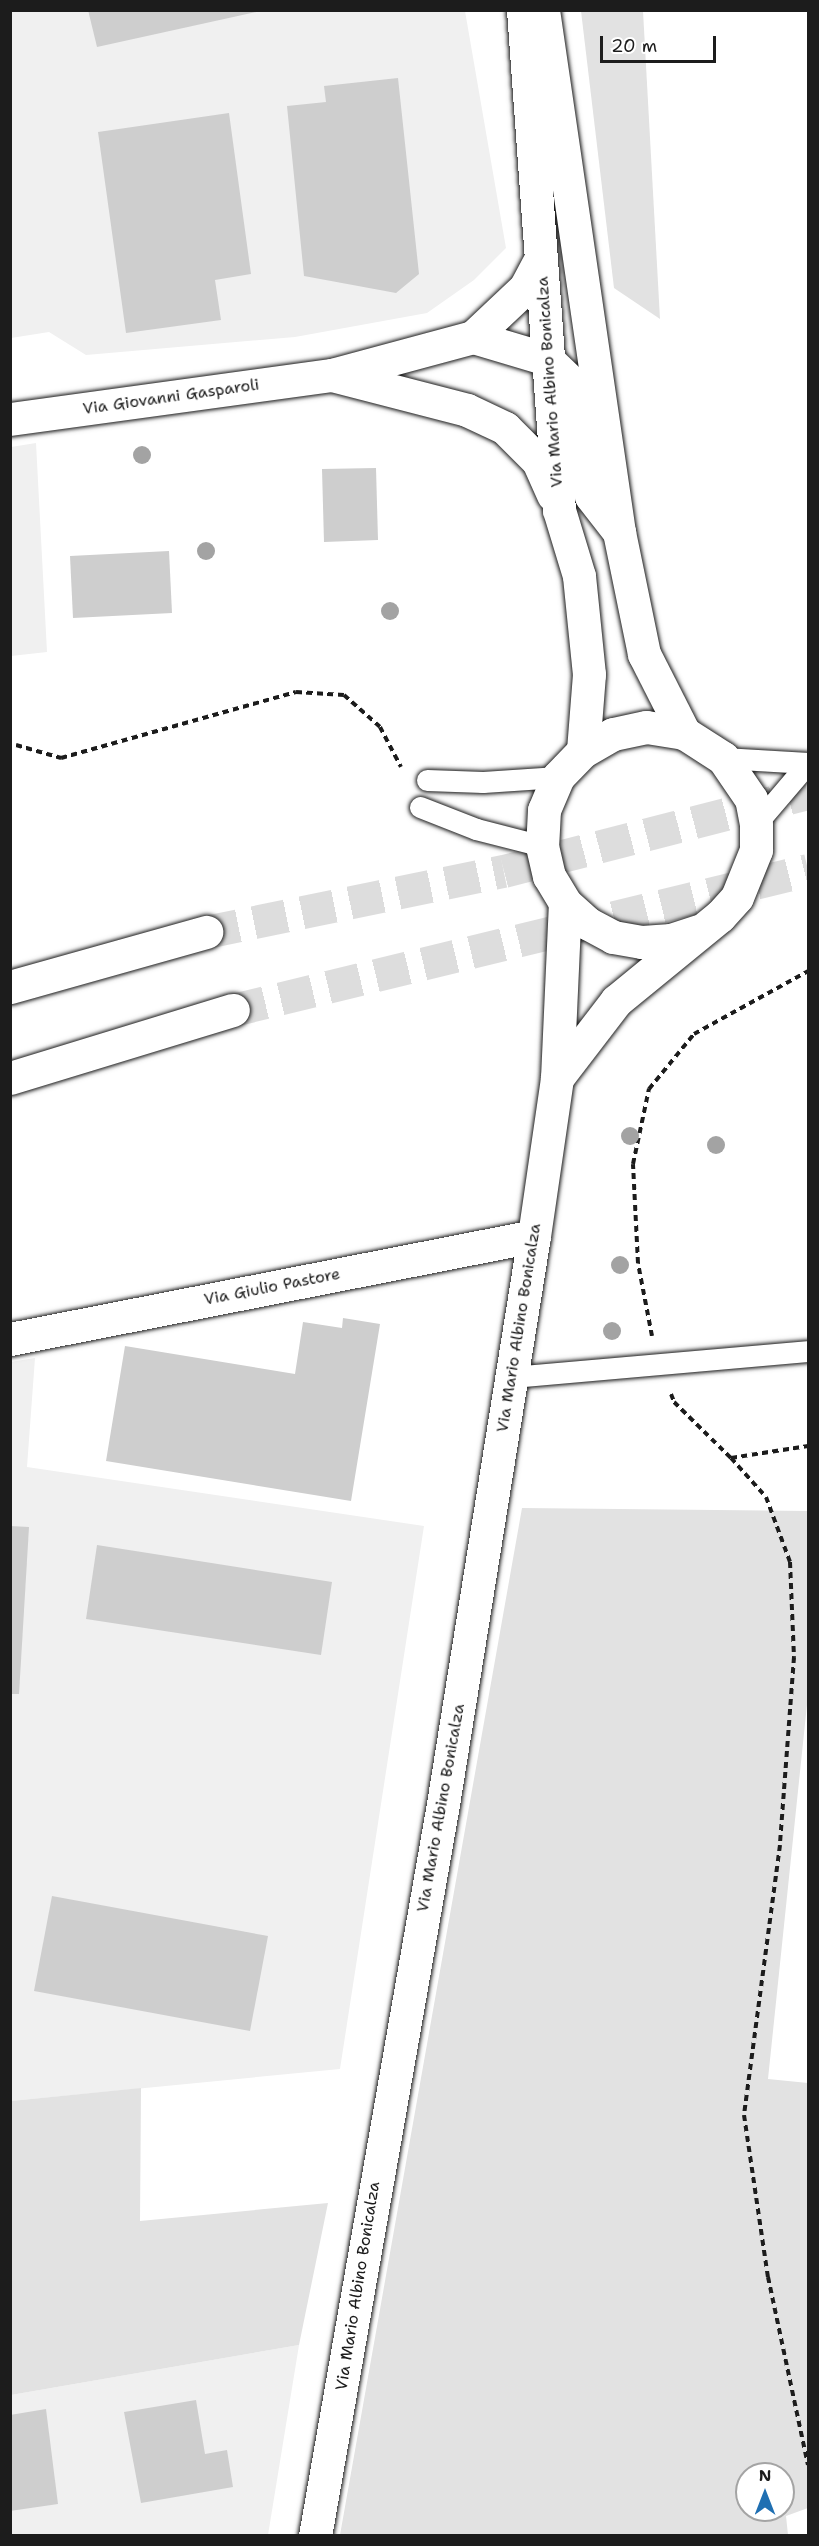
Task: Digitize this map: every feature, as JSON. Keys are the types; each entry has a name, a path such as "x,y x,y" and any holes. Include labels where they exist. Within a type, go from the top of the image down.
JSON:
{"main road":[{"name":"Via Mario Albino Bonicalza","path":"523,10 559,510 579,576 589,674 583,750"},
{"path":"543,10 620,532 644,654 684,733"},
{"name":"Via Giovanni Gasparoli","path":"10,419 332,375 473,337 525,288 541,258"},
{"path":"473,337 547,359 575,386 591,496 620,532"},
{"name":"Via Giovanni Gasparoli","path":"332,375 467,410 505,428 538,461 559,510"},
{"name":"Via Mario Albino Bonicalza","path":"557,1078 616,1001 699,931 737,897 756,850 756,824 751,799 723,758 684,733 646,727 613,734 583,750 558,777 544,810 542,846 549,876 566,903 587,923 613,937 642,942 671,940 699,931"},
{"name":"Via Mario Albino Bonicalza","path":"315,2535 443,1804 534,1236 557,1078 566,903"},
{"path":"10,987 206,932"},
{"path":"10,1078 233,1010"},
{"name":"Via Giulio Pastore","path":"10,1339 534,1236"}],"lane":[{"path":"723,758 808,763"},
{"path":"756,824 808,763"},
{"path":"417,779 483,782 558,777"},
{"path":"420,807 476,830 542,846"},
{"path":"512,1377 808,1351"}],"path":[{"path":"15,745 60,758 296,692 344,695 381,727 417,779"},
{"path":"808,971 694,1034 649,1089 633,1164 638,1263 658,1364 674,1402 731,1458 766,1497 790,1562 794,1657 780,1845 744,2115 768,2277 808,2465"},
{"path":"731,1458 808,1446"}],"shaded area":[{"path":"10,11 465,11 506,248 474,280 427,313 295,337 86,355 49,332 11,338"},
{"path":"581,11 643,11 660,319 614,288"},
{"path":"36,443 47,652 11,656 11,447"},
{"path":"35,1358 27,1467 424,1526 340,2069 11,2101 10,1362"},
{"path":"522,1508 808,1511 808,1695 768,2079 808,2083 808,2508 795,2513 795,2462 735,2462 735,2522 787,2522 788,2535 340,2535"},
{"path":"141,2088 140,2221 328,2203 299,2345 11,2395 11,2101"},
{"path":"299,2345 268,2535 11,2536 11,2395"}],"building":[{"path":"88,10 261,10 261,11 97,47"},
{"path":"398,78 419,274 396,293 304,276 287,106 326,102 324,86"},
{"path":"229,113 251,274 215,280 221,320 126,333 98,132"},
{"path":"376,468 378,540 324,542 322,469"},
{"path":"169,551 172,613 73,618 70,556"},
{"path":"343,1318 380,1324 351,1501 106,1461 125,1346 295,1374 303,1322 342,1328"},
{"path":"10,1526 29,1527 19,1694 10,1694"},
{"path":"97,1545 332,1582 321,1655 86,1619"},
{"path":"52,1896 268,1936 250,2031 34,1991"},
{"path":"196,2400 205,2454 227,2450 233,2487 141,2503 124,2412"},
{"path":"46,2409 58,2504 10,2511 10,2415"}],"tunnel":[{"path":"206,932 504,871 808,793"},
{"path":"233,1010 808,870"}]}
